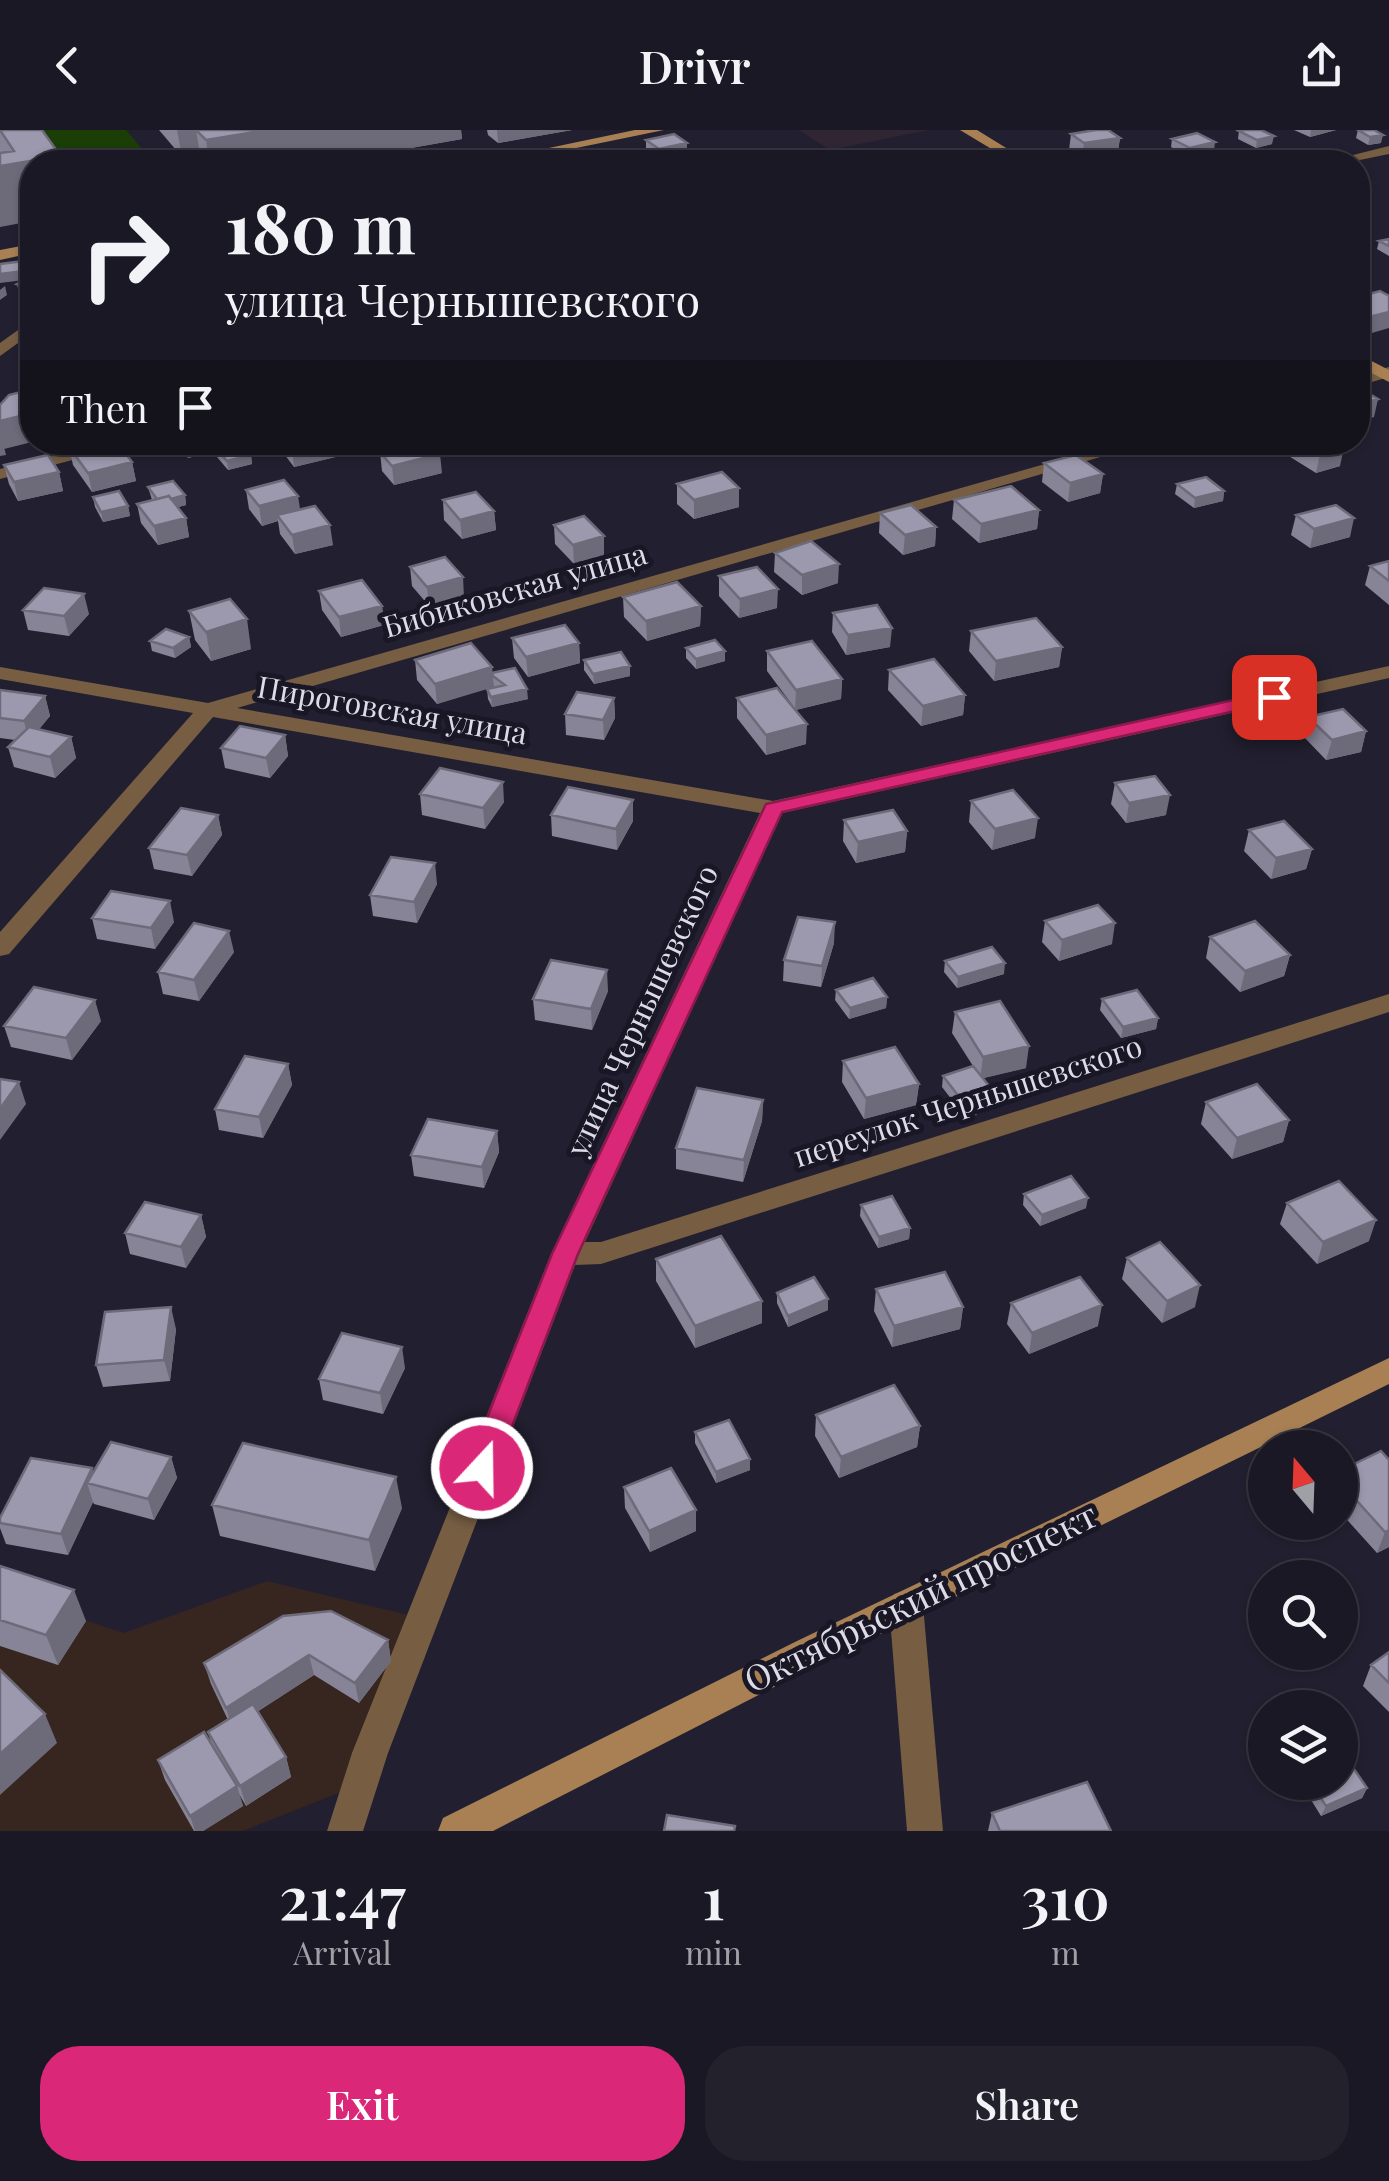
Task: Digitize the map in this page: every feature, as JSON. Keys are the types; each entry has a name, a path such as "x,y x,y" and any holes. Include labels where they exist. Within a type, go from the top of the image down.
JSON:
{"street":[{"path":"551,150 657,130"},
{"path":"967,130 1001,150"},
{"path":"0,351 20,335"},
{"path":"0,474 78,455"},
{"name":"Бибиковская улица","path":"206,710 1098,455"},
{"path":"774,808 1389,672"},
{"name":"Пироговская улица","path":"0,673 774,808"},
{"path":"0,948 206,710"},
{"name":"улица Чернышевского","path":"345,1831 370,1753 565,1254 774,808"},
{"name":"переулок Чернышевского","path":"565,1254 601,1253 1389,1002"},
{"name":"Октябрьский проспект","path":"456,1831 906,1605 1389,1370"},
{"path":"906,1605 925,1831"}],"shaded area":[{"path":"799,130 929,130 830,150"},
{"path":"267,1581 408,1615 341,1792 243,1831 0,1831 0,1592 124,1633"}],"green space":[{"path":"32,130 126,130 143,150 46,150"}],"building":[{"path":"0,130 42,130 56,150 20,150 20,163 0,166 0,153 14,151"},
{"path":"196,130 266,130 206,140"},
{"path":"1108,130 1120,138 1084,143 1071,134"},
{"path":"1261,130 1274,136 1257,140 1239,131"},
{"path":"1358,130 1374,130 1383,135 1370,137"},
{"path":"1197,133 1215,142 1190,148 1172,139"},
{"path":"674,134 687,143 659,149 646,140"},
{"path":"20,262 20,272 0,274 0,264"},
{"path":"1380,291 1389,296 1389,312 1370,317 1370,294"},
{"path":"20,392 20,416 0,421 0,405 9,395"},
{"path":"48,455 59,472 14,482 4,465"},
{"path":"75,455 127,455 132,462 88,473"},
{"path":"222,455 251,455 227,461"},
{"path":"383,455 436,455 392,466"},
{"path":"1076,455 1103,474 1070,483 1044,463"},
{"path":"722,472 739,488 694,500 677,484"},
{"path":"1206,477 1224,491 1195,498 1177,484"},
{"path":"284,480 298,496 259,506 246,490"},
{"path":"173,481 185,495 157,499 148,487"},
{"path":"1011,486 1039,510 981,524 954,500"},
{"path":"119,491 128,506 101,512 93,497"},
{"path":"476,492 494,511 460,520 443,500"},
{"path":"169,496 186,518 154,526 137,504"},
{"path":"911,505 936,527 905,535 880,513"},
{"path":"1336,505 1354,518 1314,529 1296,515"},
{"path":"315,506 330,525 292,535 277,515"},
{"path":"584,516 604,536 573,545 554,525"},
{"path":"811,541 839,564 802,575 775,553"},
{"path":"445,557 463,577 427,587 410,567"},
{"path":"1389,561 1389,581 1370,566"},
{"path":"757,567 778,589 740,599 719,576"},
{"path":"362,580 382,606 339,617 319,591"},
{"path":"677,582 701,606 646,621 623,597"},
{"path":"44,588 84,594 64,616 23,610"},
{"path":"230,599 247,619 206,632 189,611"},
{"path":"877,605 892,628 848,635 833,613"},
{"path":"1036,618 1062,647 996,661 971,631"},
{"path":"565,625 579,643 526,657 512,638"},
{"path":"166,629 189,637 173,648 150,641"},
{"path":"715,640 725,651 696,659 686,648"},
{"path":"812,641 842,679 796,690 767,651"},
{"path":"471,643 492,667 435,684 415,660"},
{"path":"621,652 630,666 593,674 584,660"},
{"path":"934,659 965,695 923,706 889,670"},
{"path":"515,668 527,689 491,697 487,689 505,685 492,673"},
{"path":"777,688 807,724 766,735 737,698"},
{"path":"0,690 45,696 24,721 0,718"},
{"path":"577,692 614,698 603,720 565,714"},
{"path":"1343,709 1366,731 1332,740 1308,717"},
{"path":"240,726 285,735 266,758 221,748"},
{"path":"29,727 71,737 50,757 8,747"},
{"path":"440,768 503,782 483,808 420,794"},
{"path":"1155,776 1170,795 1129,803 1115,783"},
{"path":"568,787 633,800 616,829 551,815"},
{"path":"1013,790 1038,818 995,829 971,801"},
{"path":"181,808 218,815 187,855 149,848"},
{"path":"893,810 907,831 858,842 844,820"},
{"path":"1284,821 1312,849 1276,858 1249,830"},
{"path":"391,857 435,863 414,902 370,895"},
{"path":"111,891 170,901 151,928 92,918"},
{"path":"1098,905 1115,923 1062,940 1045,921"},
{"path":"798,917 835,922 822,966 784,960"},
{"path":"1255,921 1290,955 1245,971 1210,937"},
{"path":"194,923 229,931 194,980 158,972"},
{"path":"992,947 1005,963 958,977 945,961"},
{"path":"551,960 607,970 591,1009 533,999"},
{"path":"873,978 887,997 850,1008 836,990"},
{"path":"34,987 95,1000 66,1038 4,1026"},
{"path":"1137,990 1158,1018 1123,1027 1102,999"},
{"path":"1000,1001 1029,1046 983,1057 955,1012"},
{"path":"895,1047 919,1084 866,1098 843,1061"},
{"path":"245,1056 288,1064 259,1117 215,1109"},
{"path":"973,1066 998,1097 967,1107 943,1076"},
{"path":"0,1079 19,1082 0,1109"},
{"path":"1257,1084 1289,1120 1237,1138 1206,1102"},
{"path":"697,1088 763,1100 744,1160 676,1148"},
{"path":"428,1119 497,1131 482,1167 411,1155"},
{"path":"1071,1176 1088,1198 1042,1215 1024,1194"},
{"path":"1339,1181 1376,1220 1323,1242 1287,1203"},
{"path":"892,1196 910,1228 879,1237 861,1205"},
{"path":"145,1202 201,1215 181,1247 125,1233"},
{"path":"721,1236 762,1301 695,1326 656,1259"},
{"path":"1160,1242 1200,1285 1167,1301 1127,1258"},
{"path":"945,1272 963,1307 894,1326 876,1289"},
{"path":"814,1277 828,1299 788,1316 777,1293"},
{"path":"1080,1277 1102,1305 1032,1333 1011,1303"},
{"path":"171,1307 164,1360 96,1365 105,1312"},
{"path":"342,1333 402,1347 380,1393 319,1379"},
{"path":"894,1385 920,1426 841,1457 816,1415"},
{"path":"729,1420 750,1459 716,1472 695,1432"},
{"path":"111,1442 171,1457 148,1499 87,1483"},
{"path":"243,1443 396,1477 369,1540 212,1505"},
{"path":"1381,1451 1389,1460 1389,1530 1385,1532 1358,1502 1358,1462"},
{"path":"31,1458 92,1468 61,1534 0,1523"},
{"path":"671,1468 696,1510 649,1531 624,1487"},
{"path":"0,1566 74,1590 46,1635 0,1620"},
{"path":"331,1611 388,1640 355,1683 309,1655 226,1708 204,1663 283,1616"},
{"path":"1389,1652 1389,1683 1371,1665"},
{"path":"0,1670 45,1714 0,1754"},
{"path":"253,1704 286,1757 240,1786 208,1732"},
{"path":"204,1732 237,1786 190,1816 158,1760"},
{"path":"1358,1775 1367,1788 1358,1792"},
{"path":"1087,1782 1111,1831 1000,1831 992,1813"},
{"path":"667,1815 735,1826 734,1831 664,1831"}],"route":[{"path":"482,1468 565,1254 774,808 1274,697"}]}
